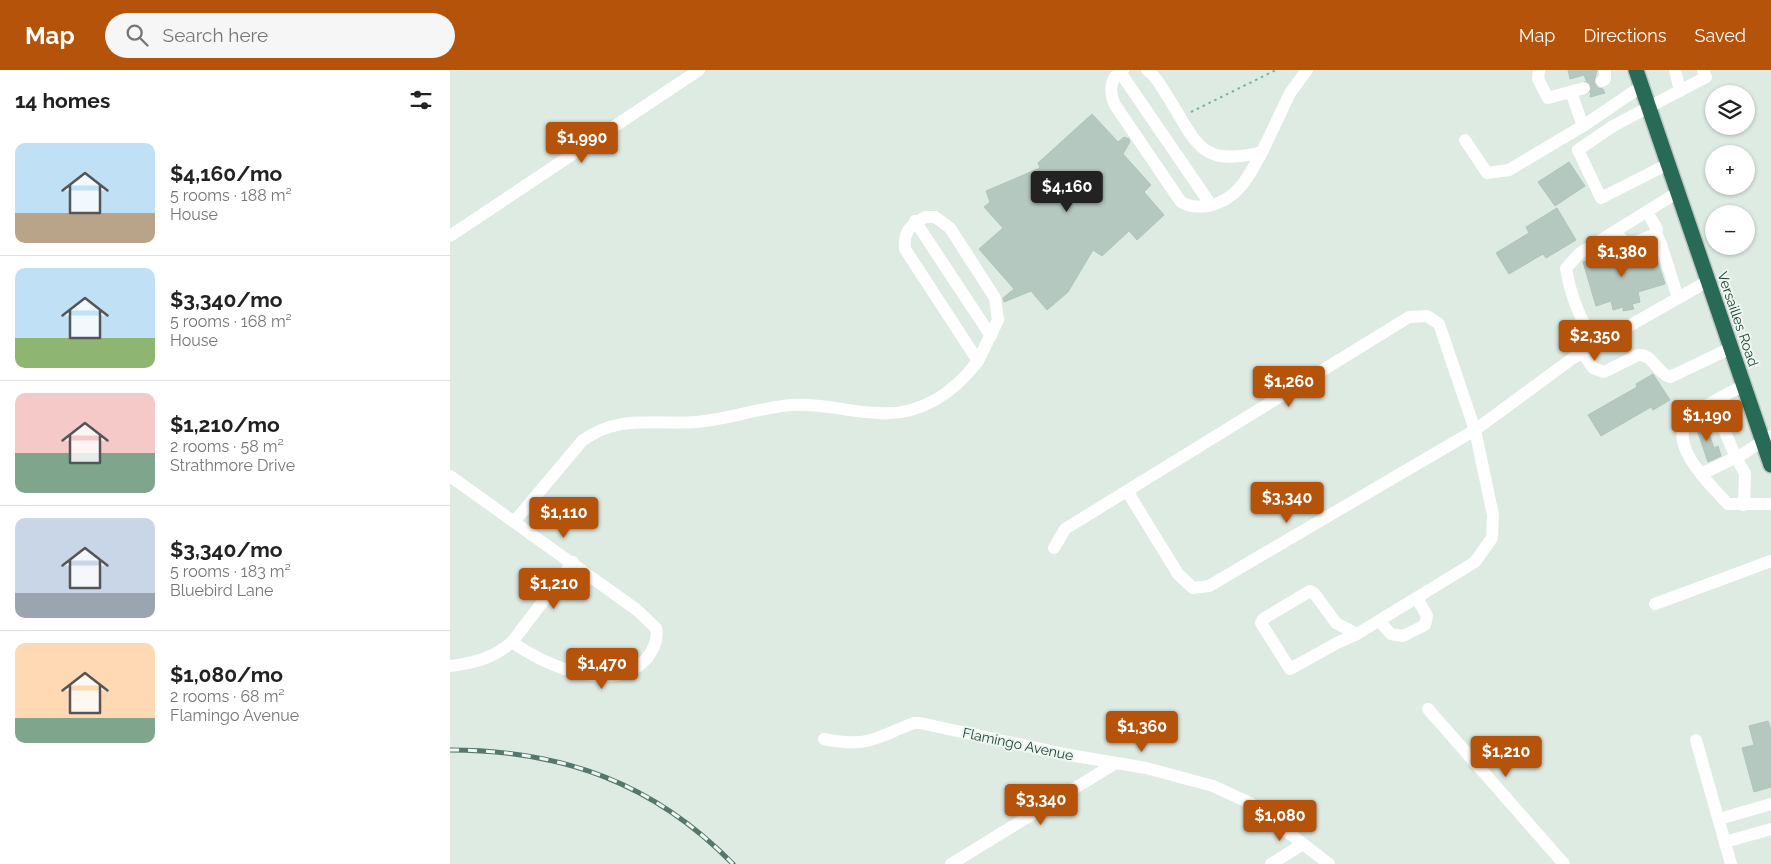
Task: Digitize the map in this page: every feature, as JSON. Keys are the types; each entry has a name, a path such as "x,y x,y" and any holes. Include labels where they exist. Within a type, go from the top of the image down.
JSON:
{"highway":[{"name":"Versailles Road","path":"1636,70 1744,385 1767,438 1771,465"}],"street":[{"path":"450,236 698,70"},
{"path":"1147,70 1159,83 1203,149 1226,158 1262,152"},
{"path":"1211,205 1122,71 1114,77 1110,95 1120,114 1162,177 1181,202 1188,206 1211,205 1224,201 1236,193 1246,182 1290,93 1306,70"},
{"path":"1539,70 1538,79 1548,98 1584,88"},
{"path":"1675,70 1680,91"},
{"path":"1668,164 1601,198 1578,150 1614,126 1706,77 1703,70"},
{"path":"1465,140 1487,173 1509,170 1583,126 1642,86"},
{"path":"1571,92 1583,126"},
{"path":"1597,345 1589,333 1569,288 1566,268 1580,253 1616,233 1678,192"},
{"path":"1647,212 1657,229 1656,234 1678,298"},
{"path":"514,522 582,441 594,432 606,428 628,423 696,422 789,405 808,404 878,413 913,410 926,405 952,388 965,378 978,361 991,336 998,320 994,298 950,228 935,217 926,217 914,221 907,231 904,241 905,249 978,361"},
{"path":"914,221 991,336"},
{"path":"1616,233 1627,245 1656,234"},
{"path":"1127,491 1178,574 1193,588 1208,586 1474,430 1583,353 1708,281"},
{"path":"1054,548 1065,529 1409,317 1427,316 1439,324 1474,430 1493,515 1492,538 1475,562 1380,621 1357,634 1337,643 1290,669 1261,623 1263,619 1310,591 1314,593 1336,623 1357,634"},
{"path":"1583,353 1593,368 1604,372 1643,354 1653,361 1665,375 1670,377 1731,348"},
{"path":"1744,385 1693,414 1685,423 1682,432 1688,459 1728,504 1771,504"},
{"path":"1713,403 1736,458 1745,473 1744,505"},
{"path":"1700,474 1736,458 1767,438"},
{"path":"450,476 573,562 637,610 656,628 655,646 644,662 626,672 615,675 592,675 559,667 534,657 512,642"},
{"path":"1655,604 1771,561"},
{"path":"450,666 483,661 500,652 512,642 573,562"},
{"path":"1380,621 1391,634 1403,636 1425,625 1427,616 1417,598"},
{"path":"1428,709 1564,864"},
{"name":"Flamingo Avenue","path":"824,739 860,744 880,738 914,723 920,723 1162,772 1230,792 1250,803 1329,864"},
{"path":"1696,740 1731,864"},
{"path":"951,864 1116,763"},
{"path":"1719,819 1771,804"},
{"path":"1725,842 1771,830"},
{"path":"1271,864 1303,844"}],"path":[{"path":"1182,118 1276,70"}],"building":[{"path":"1568,70 1597,70 1594,82 1605,93 1590,97 1592,85 1586,80 1584,75 1570,79"},
{"path":"1092,114 1118,142 1124,137 1129,139 1130,142 1123,154 1151,185 1144,192 1164,215 1137,240 1129,231 1102,256 1093,250 1068,292 1047,310 1031,291 1004,302 1003,298 1014,289 979,249 1003,228 984,207 990,202 986,191 1040,168 1038,163"},
{"path":"1569,162 1585,186 1555,206 1538,182"},
{"path":"1557,208 1576,240 1546,258 1543,254 1509,274 1496,253 1529,233 1526,227"},
{"path":"1619,250 1624,262 1655,253 1665,284 1638,292 1640,302 1632,304 1634,309 1623,311 1623,307 1613,310 1611,301 1596,306 1583,262 1590,259 1592,255 1599,253 1599,256"},
{"path":"1653,374 1670,400 1653,410 1651,407 1601,436 1588,415 1637,387 1636,384"},
{"path":"1704,419 1714,448 1718,446 1721,456 1708,462 1695,424"},
{"path":"1768,721 1771,730 1771,787 1754,792 1742,748 1754,745 1749,726"}],"tunnel":[{"path":"1584,88 1602,81"}],"railway":[{"path":"450,750 530,756 568,765 604,777 638,792 671,812 703,836 733,864"}]}
